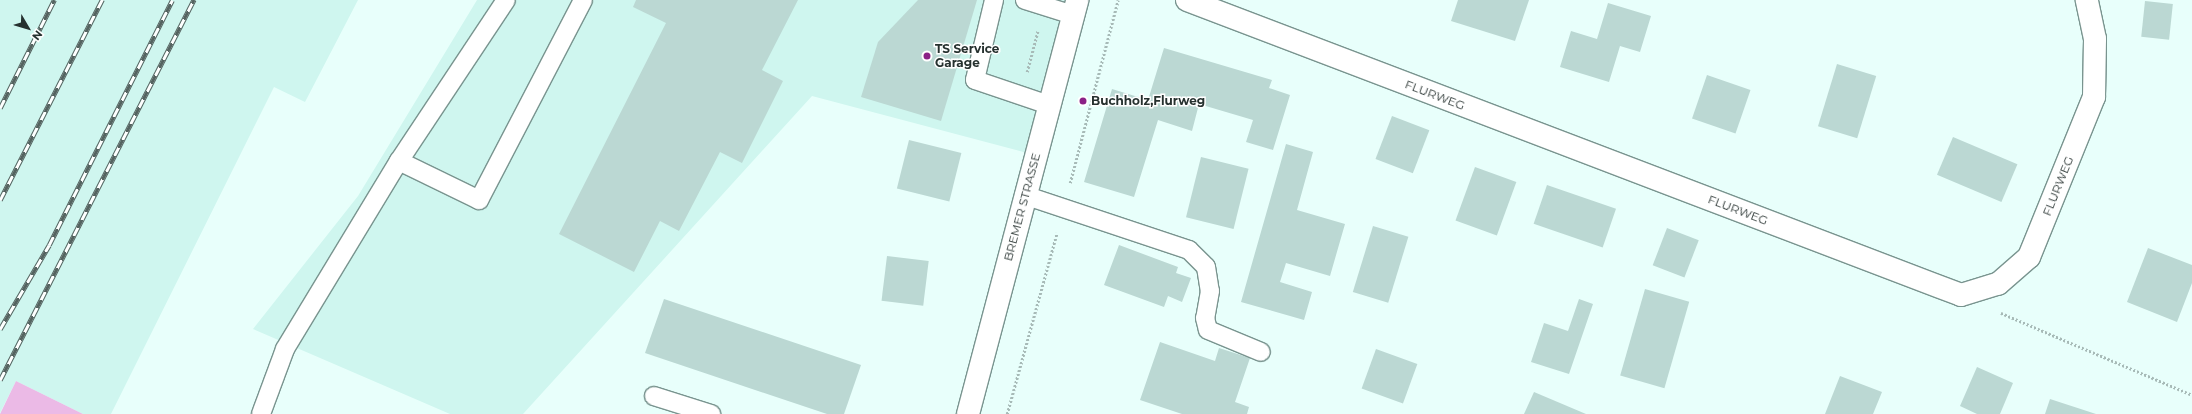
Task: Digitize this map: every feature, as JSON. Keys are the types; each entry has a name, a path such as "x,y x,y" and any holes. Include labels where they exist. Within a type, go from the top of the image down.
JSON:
{"street":[{"name":"FLURWEG","path":"1187,0 1961,295 1998,284 2029,257 2094,97 2095,39 2087,0"},
{"name":"BREMER STRASSE","path":"968,414 1024,195 1075,8"}],"lane":[{"path":"261,414 284,349 399,161 506,0"},
{"path":"399,161 479,200 583,0"},
{"path":"994,0 975,80 1049,105"},
{"path":"1025,0 1075,8"},
{"path":"1024,195 1189,250 1206,267 1210,291 1205,318 1208,330 1261,352"},
{"path":"654,396 711,414"}],"path":[{"path":"1961,295 2192,395"}],"shaded area":[{"path":"0,0 358,0 305,102 274,87 111,414 83,414 16,381 0,413"},
{"path":"477,0 1077,0 1035,155 812,96 523,414 450,414 253,329 358,196"},
{"path":"16,381 83,414 0,414"}],"building":[{"path":"636,0 798,0 762,70 783,81 742,163 720,152 679,231 660,221 634,272 559,234 666,23 633,7"},
{"path":"918,0 977,0 941,121 861,97 878,42"},
{"path":"1458,0 1529,0 1515,41 1451,21"},
{"path":"2145,1 2173,4 2169,40 2141,37"},
{"path":"1608,3 1651,16 1640,52 1620,46 1609,82 1560,67 1571,31 1597,39"},
{"path":"1164,48 1272,80 1269,88 1290,95 1273,150 1246,142 1253,120 1199,104 1192,131 1158,120 1134,197 1084,182 1112,89 1148,100"},
{"path":"1837,64 1876,76 1857,138 1818,126"},
{"path":"1707,75 1750,90 1736,133 1692,118"},
{"path":"1392,116 1429,130 1413,173 1376,159"},
{"path":"1953,137 2017,164 2001,202 1937,175"},
{"path":"909,140 961,153 949,202 897,189"},
{"path":"1286,144 1313,152 1297,210 1345,224 1330,276 1286,263 1280,282 1312,292 1304,320 1241,302"},
{"path":"1201,157 1249,169 1234,229 1186,217"},
{"path":"1475,167 1516,182 1497,236 1456,221"},
{"path":"1547,185 1616,209 1603,248 1534,224"},
{"path":"1373,226 1408,237 1388,303 1353,292"},
{"path":"1667,228 1699,240 1684,278 1653,265"},
{"path":"1119,245 1178,267 1176,273 1191,278 1182,302 1168,296 1164,307 1104,285"},
{"path":"2148,248 2192,265 2192,283 2177,322 2127,302"},
{"path":"887,256 929,261 923,306 882,301"},
{"path":"1645,289 1689,302 1664,388 1620,376"},
{"path":"664,299 861,365 844,414 827,414 645,353"},
{"path":"1579,299 1593,304 1569,374 1531,362 1544,323 1568,331"},
{"path":"1160,342 1215,361 1219,348 1250,358 1235,402 1249,407 1247,414 1182,414 1140,400"},
{"path":"1376,349 1417,364 1403,404 1362,388"},
{"path":"1977,367 2013,383 2000,414 1977,414 1960,406"},
{"path":"1840,376 1882,392 1873,414 1825,414"},
{"path":"1534,392 1586,414 1524,414"},
{"path":"2050,399 2096,414 2045,414"}],"railway":[{"path":"0,108 54,0"},
{"path":"0,200 102,0"},
{"path":"0,329 49,245 172,0"},
{"path":"0,380 194,0"}],"place":[{"name":"TS Service Garage","path":"927,56"},
{"name":"Buchholz,Flurweg","path":"1083,101"}]}
